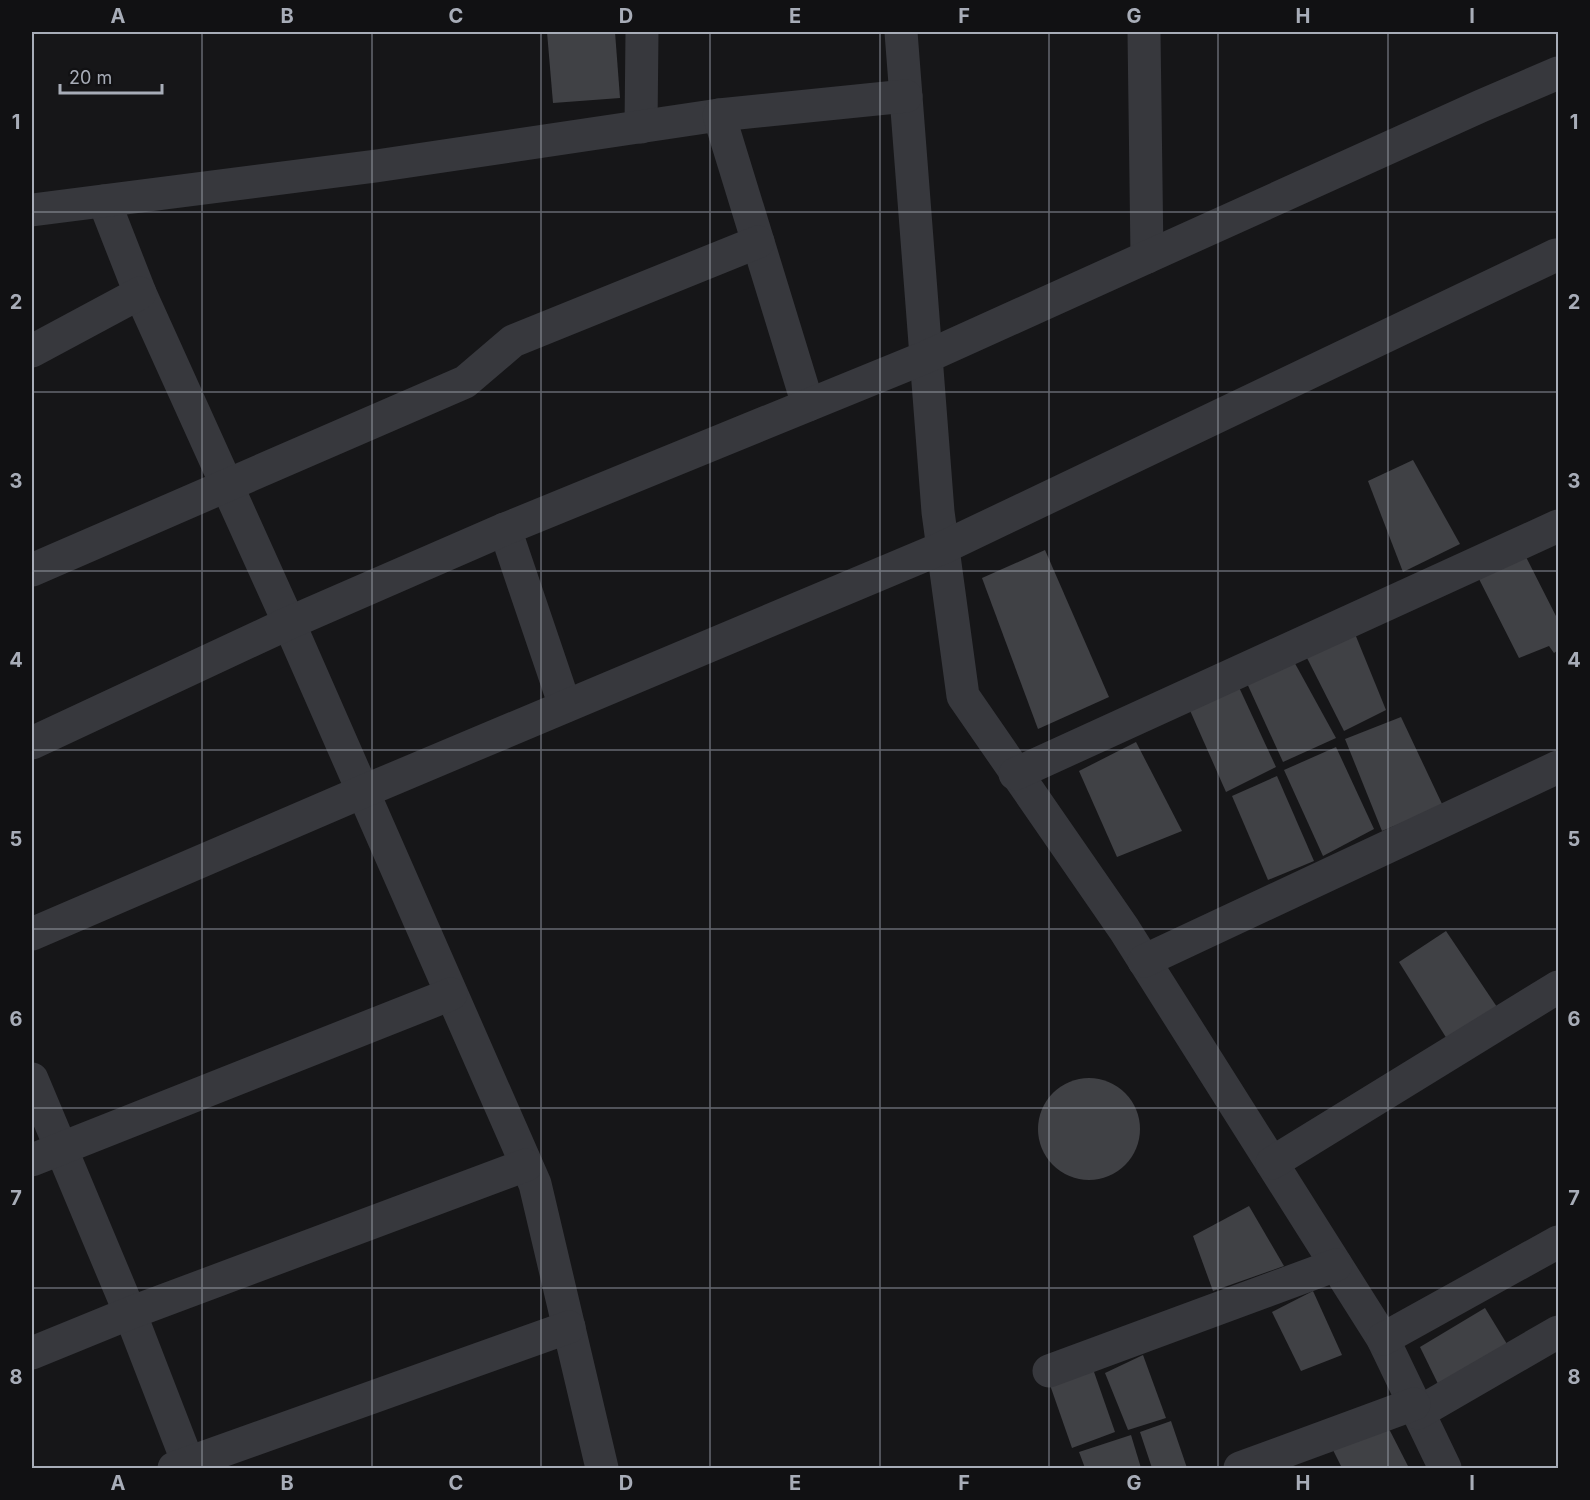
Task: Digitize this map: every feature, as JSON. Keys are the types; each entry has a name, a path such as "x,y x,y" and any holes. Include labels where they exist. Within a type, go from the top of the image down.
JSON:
{"street":[{"path":"641,127 642,32"},
{"path":"901,32 942,548 963,696 1124,929 1383,1339 1445,1468"},
{"path":"1144,32 1146,257"},
{"path":"32,743 289,623 505,529 926,357 1558,73"},
{"path":"32,210 376,166 718,115 906,96"},
{"path":"718,115 808,405"},
{"path":"104,201 140,293 289,623 535,1184 602,1468"},
{"path":"32,570 465,382 513,341 758,242"},
{"path":"32,934 362,792 942,548 1558,256"},
{"path":"32,351 140,293"},
{"path":"1015,774 1558,526"},
{"path":"505,529 565,706"},
{"path":"1144,961 1558,767"},
{"path":"1272,1163 1558,987"},
{"path":"46,1155 451,994"},
{"path":"32,1079 46,1155 130,1313 184,1467 569,1327"},
{"path":"32,1353 130,1313 526,1165"},
{"path":"1383,1339 1558,1242"},
{"path":"1049,1371 1336,1265"},
{"path":"1240,1468 1416,1408 1558,1332"}],"building":[{"path":"547,32 615,32 620,98 553,103"},
{"path":"1413,460 1460,544 1403,572 1368,481"},
{"path":"1045,550 1109,697 1038,729 982,578"},
{"path":"1526,557 1558,620 1558,650 1554,653 1549,646 1519,658 1478,577"},
{"path":"1353,629 1386,710 1344,731 1306,656"},
{"path":"1292,658 1336,738 1283,762 1245,679"},
{"path":"1237,683 1276,767 1226,792 1188,706"},
{"path":"1401,717 1443,806 1382,831 1345,739"},
{"path":"1136,742 1182,831 1117,857 1079,771"},
{"path":"1336,747 1374,829 1323,856 1284,770"},
{"path":"1277,776 1314,861 1268,880 1232,796"},
{"path":"1446,931 1497,1007 1447,1039 1399,962"},
{"path":"1089,1078 1108,1082 1125,1093 1136,1110 1140,1129 1136,1148 1125,1165 1108,1176 1089,1180 1070,1176 1053,1165 1042,1148 1038,1129 1042,1110 1053,1093 1070,1082"},
{"path":"1249,1206 1284,1266 1213,1291 1193,1236"},
{"path":"1313,1291 1342,1355 1301,1371 1272,1312"},
{"path":"1485,1308 1510,1349 1441,1390 1420,1347"},
{"path":"1143,1355 1166,1418 1128,1430 1105,1373"},
{"path":"1093,1369 1115,1432 1072,1448 1050,1385"},
{"path":"1171,1421 1187,1468 1152,1468 1140,1432"},
{"path":"1387,1425 1409,1468 1342,1468 1333,1450"},
{"path":"1131,1435 1141,1468 1085,1468 1079,1452"}]}
